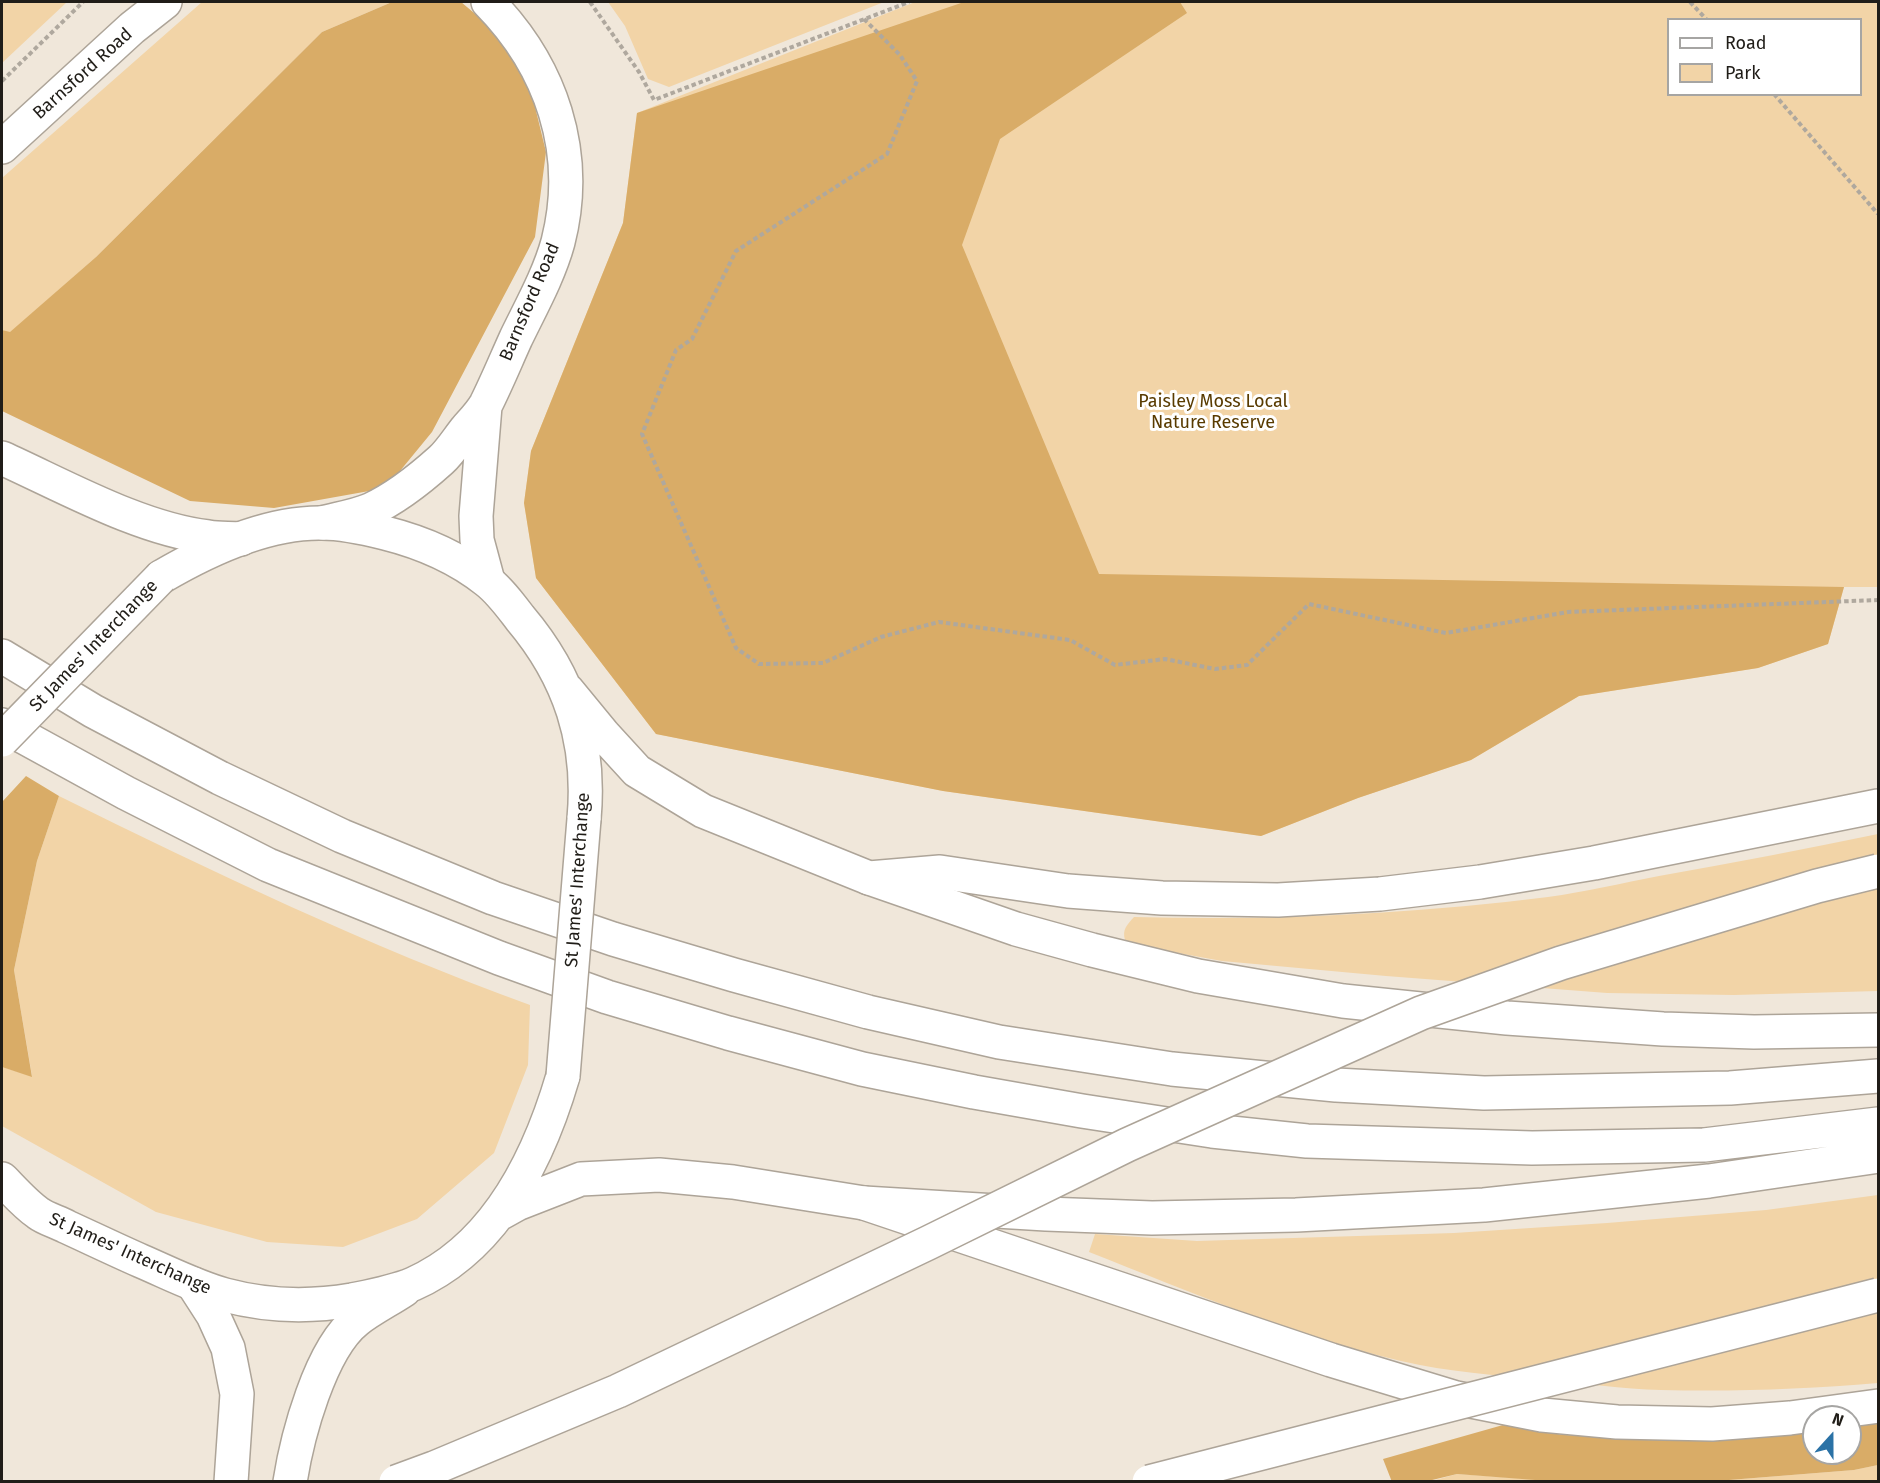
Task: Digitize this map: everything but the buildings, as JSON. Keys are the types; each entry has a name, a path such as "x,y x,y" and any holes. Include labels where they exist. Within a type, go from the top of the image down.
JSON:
{"main road":[{"name":"Barnsford Road","path":"2,147 132,28 165,2"},
{"name":"Barnsford Road","path":"322,523 369,510 416,481 442,459 484,406 546,275 554,253 565,205 566,172 563,142 556,111 538,69 521,41 488,2"},
{"name":"Barnsford Road","path":"484,406 476,516 477,540 488,581"},
{"path":"2,458 127,516 207,537 241,538"},
{"name":"St James' Interchange","path":"2,740 161,577 192,559 241,538 279,528 322,523 371,530 419,543 455,560 488,581 528,626 567,690 583,747 586,776 563,1076 550,1117 522,1177 499,1214 458,1256 413,1284 365,1297 336,1302 297,1304 258,1301 193,1284 39,1214 2,1179"},
{"path":"2,656 93,711 220,778 342,836 493,898 613,939 734,975 868,1012 999,1042 1172,1069 1336,1085 1485,1093 1730,1089 1878,1076"},
{"path":"567,690 637,771 702,811 869,878 1016,929 1092,950 1198,976 1343,1001 1507,1018 1663,1029 1754,1032 1878,1030"},
{"path":"2,725 126,794 268,866 499,958 607,997 728,1033 873,1071 1082,1112 1212,1131 1307,1140 1532,1148 1704,1145 1878,1124"},
{"path":"869,878 940,872 1068,891 1162,898 1278,900 1380,894 1480,882 1594,863 1878,806"},
{"path":"396,1482 618,1390 928,1243 1127,1144 1421,1013 1561,963 1817,886 1878,871"},
{"path":"499,1214 527,1200 581,1179 659,1175 733,1182 864,1203 1140,1217 1296,1215 1484,1204 1709,1182 1878,1156"},
{"path":"2,1203 39,1214"},
{"path":"864,1203 1330,1360 1456,1398 1542,1414 1617,1422 1712,1424 1790,1418 1878,1406"},
{"path":"193,1284 213,1315 228,1348 237,1394 231,1482"},
{"path":"290,1482 314,1388 329,1357 356,1321 413,1284"},
{"path":"1149,1482 1878,1294"}],"path":[{"path":"2,81 83,2"},
{"path":"590,2 639,72 654,100 909,2"},
{"path":"1690,2 1705,18"},
{"path":"864,19 900,55 917,81 887,154 736,251 693,339 676,350 642,434 736,648 759,664 823,663 880,637 939,622 1071,640 1114,665 1165,659 1215,669 1247,665 1309,604 1446,633 1568,612 1878,600"},
{"path":"1776,96 1878,214"}],"green space":[{"path":"2,2 67,2 2,63"},
{"path":"202,2 392,2 322,32 96,257 10,333 2,330 2,178"},
{"path":"608,2 884,2 669,87 648,79 625,26"},
{"name":"Paisley Moss Local Nature Reserve","path":"915,2 1878,2 1878,587 1844,587 1828,644 1758,668 1579,696 1471,760 1358,798 1261,836 943,791 656,734 536,578 524,503 531,451 623,223 637,113"},
{"path":"59,796 350,933 530,1005 528,1065 494,1153 417,1219 343,1247 267,1242 156,1212 2,1126 2,1067 32,1076 14,970 37,861"},
{"path":"1878,834 1878,991 1734,995 1607,993 1222,961 1134,945 1125,940 1124,936 1126,927 1134,917 1238,918 1341,915 1444,908 1548,897"},
{"path":"1878,1195 1878,1383 1851,1385 1688,1391 1617,1387 1436,1368 1361,1351 1282,1326 1089,1252 1095,1234 1197,1241 1454,1233 1766,1210"},
{"path":"1878,1465 1878,1481 1704,1482 1854,1470"},
{"path":"1457,1474 1561,1481 1428,1482"}],"shaded area":[{"path":"392,2 461,2 492,28 529,82 546,152 535,237 432,432 386,488 274,508 190,501 2,411 2,330 10,332 96,257 322,32"},
{"path":"964,2 1180,2 1187,13 1000,139 962,245 1099,574 1844,587 1828,644 1758,668 1579,696 1471,760 1358,798 1261,836 943,791 656,734 536,578 524,503 531,451 623,223 637,113"},
{"path":"26,776 59,796 37,861 14,970 32,1077 2,1067 2,802"},
{"path":"1878,1416 1878,1465 1854,1470 1704,1482 1561,1482 1457,1474 1428,1481 1392,1482 1383,1459 1503,1425 1564,1435 1749,1439 1802,1430 1802,1465 1862,1465 1862,1419"}]}
